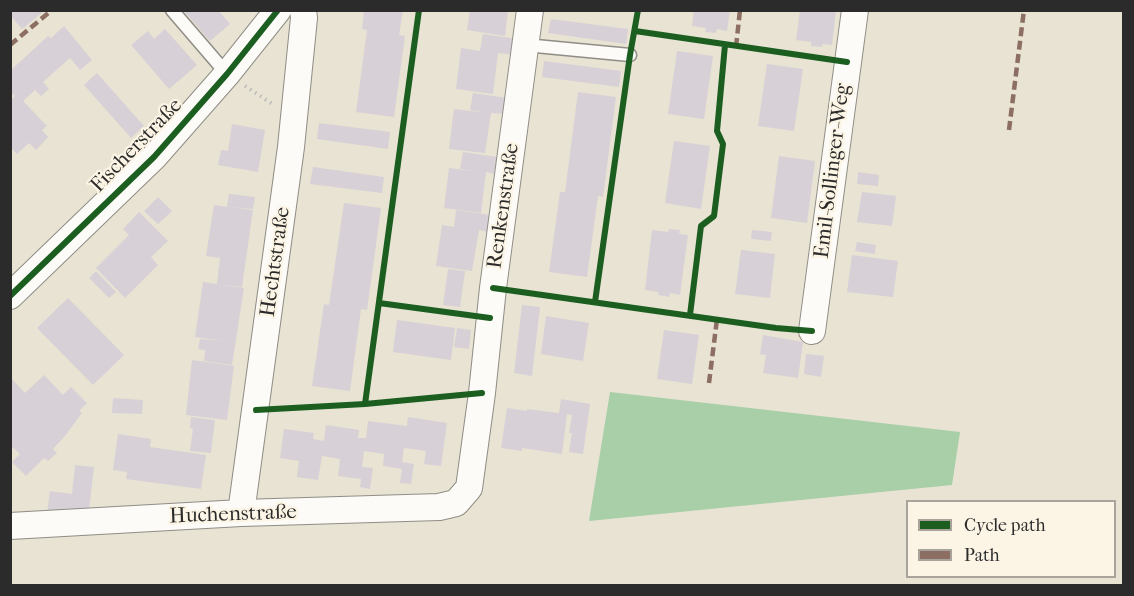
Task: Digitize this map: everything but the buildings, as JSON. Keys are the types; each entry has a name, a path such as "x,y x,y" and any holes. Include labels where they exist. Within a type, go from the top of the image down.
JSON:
{"street":[{"name":"Fischerstraße","path":"10,296 153,157 227,74 278,10"},
{"name":"Hechtstraße","path":"241,513 291,147 303,10"},
{"name":"Renkenstraße","path":"456,503 469,488 530,10"},
{"name":"Emil-Sollinger-Weg","path":"812,331 855,10"},
{"name":"Huchenstraße","path":"10,526 241,513 439,507 456,503"}],"lane":[{"path":"172,10 227,74"},
{"path":"525,45 630,55"}],"path":[{"path":"227,74 294,119"}],"green space":[{"path":"610,392 960,432 952,485 589,521"}],"marked path":[{"path":"10,45 52,10"},
{"path":"736,47 740,10"},
{"path":"1009,130 1024,10"},
{"path":"709,383 717,319"}],"cycle path":[{"path":"10,296 154,157 227,74 278,10"},
{"path":"365,404 419,10"},
{"path":"595,302 638,10"},
{"path":"635,31 847,62"},
{"path":"690,315 701,226 714,216 723,144 717,131 725,45"},
{"path":"493,288 776,328 812,331"},
{"path":"379,303 490,318"},
{"path":"256,410 365,404 482,393"}]}
